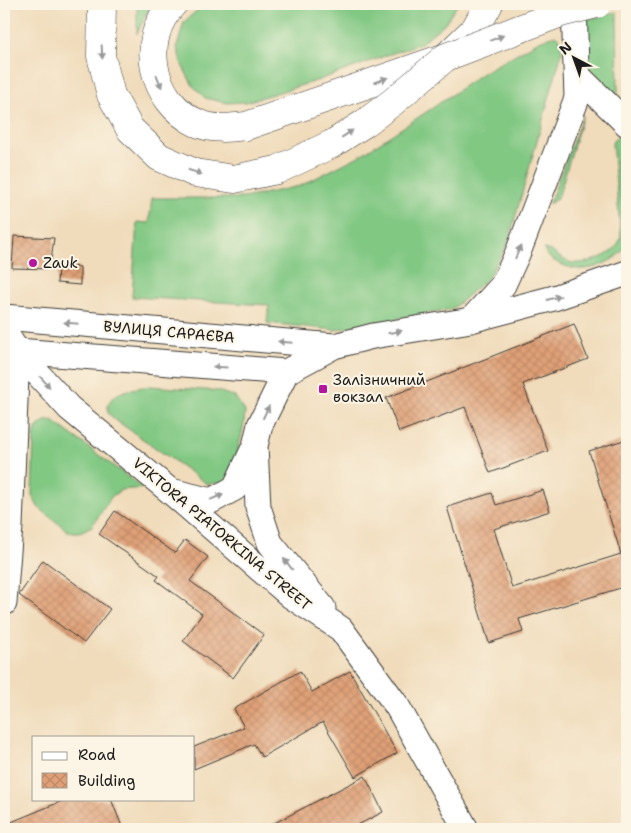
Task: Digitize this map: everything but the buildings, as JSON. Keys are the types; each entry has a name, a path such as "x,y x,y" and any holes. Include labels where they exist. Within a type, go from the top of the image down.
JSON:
{"street":[{"path":"102,4 101,56 111,95 130,130 159,156 195,174 234,179 277,170 332,144 365,123 446,57 475,29 489,4"},
{"path":"173,4 158,25 153,48 154,71 163,93 178,110 198,123 221,128 246,126 446,57 561,13 597,4"},
{"path":"471,320 503,285 519,250 577,98 574,4"},
{"path":"576,74 627,124"},
{"path":"4,603 10,526 17,352 286,372 334,346 374,336 471,320 554,298 627,273"},
{"name":"ВУЛИЦЯ САРАЄВА","path":"4,317 334,346"},
{"name":"VIKTORA PIATORKINA STREET","path":"4,331 17,352 69,408 170,491 291,596 341,629 397,706 466,829"},
{"path":"170,491 211,501 235,488 255,446 260,425 286,372"},
{"path":"255,446 258,506 270,543 341,629"}],"green space":[{"path":"137,4 152,4 137,34"},
{"path":"458,4 445,23 421,43 316,81 246,102 227,103 205,98 193,86 182,65 177,47 184,22 203,5"},
{"path":"617,12 618,91 614,97 587,73 585,20"},
{"path":"555,35 561,40 562,52 508,243 488,278 452,309 335,330 267,323 269,305 132,297 137,222 149,223 152,198 244,198 300,186 359,156 484,72 539,41"},
{"path":"583,115 558,198 549,204"},
{"path":"619,136 624,142 627,191 627,245 614,258 596,267 580,269 560,264 551,259 544,249 569,262 581,263 607,255 619,242 621,236 612,143"},
{"path":"150,386 218,391 235,397 245,411 244,424 233,472 222,483 207,484 108,413 108,405 115,396 133,389"},
{"path":"45,421 53,421 143,488 121,490 112,496 92,526 80,532 69,532 38,507 32,495 34,436 37,427"}],"place":[{"name":"Zauk","path":"33,263"},
{"name":"Залізничний вокзал","path":"323,389"}]}
